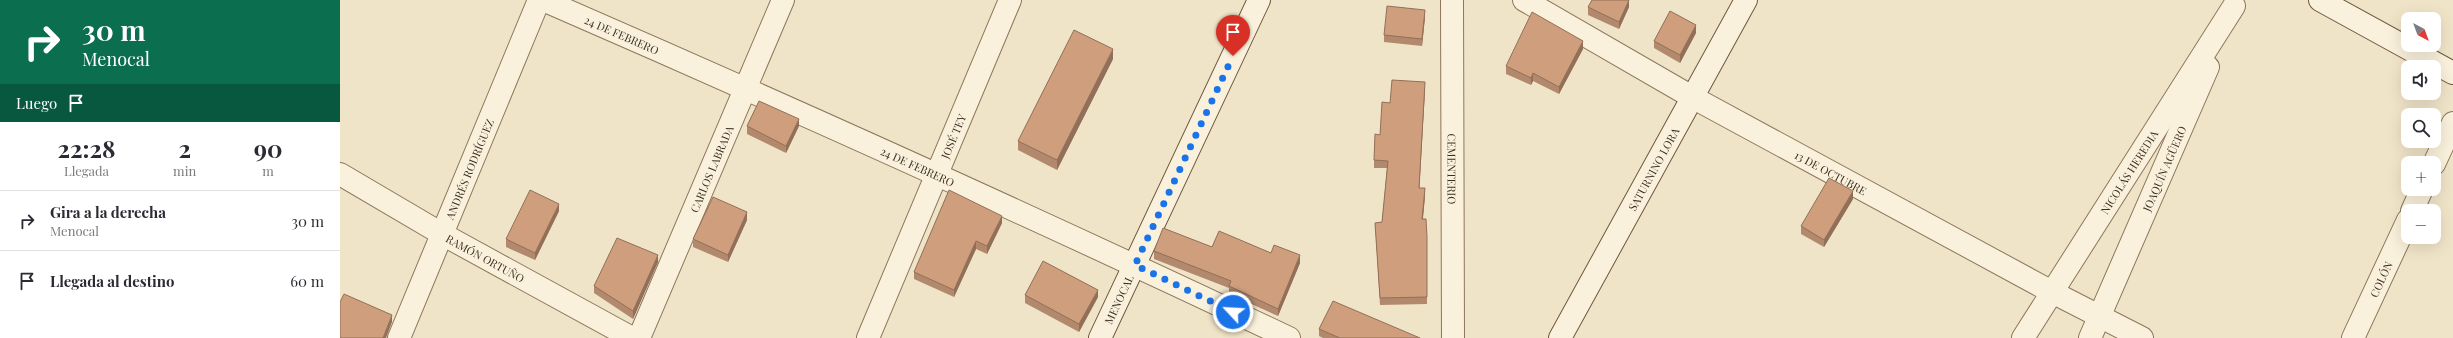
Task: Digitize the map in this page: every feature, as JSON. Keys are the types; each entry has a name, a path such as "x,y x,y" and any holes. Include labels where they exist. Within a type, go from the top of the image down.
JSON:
{"street":[{"name":"ANDRÉS RODRÍGUEZ","path":"399,338 539,0"},
{"name":"24 DE FEBRERO","path":"543,0 747,88 937,174 1289,338"},
{"name":"CARLOS LABRADA","path":"639,338 747,88 783,0"},
{"name":"JOSÉ TEY","path":"868,338 1010,0"},
{"name":"MENOCAL","path":"1100,338 1259,0"},
{"name":"CEMENTERIO","path":"1452,0 1453,338"},
{"name":"13 DE OCTUBRE","path":"1524,0 1692,97 2052,292 2100,315 2142,338"},
{"name":"SATURNINO LORA","path":"1560,338 1746,0"},
{"path":"2320,0 2453,73"},
{"name":"NICOLÁS HEREDIA","path":"2023,338 2236,3"},
{"name":"JOAQUÍN AGÜERO","path":"2090,338 2236,3"},
{"path":"2438,156 2453,123"},
{"name":"RAMÓN ORTUÑO","path":"340,174 442,234 632,338"},
{"name":"COLÓN","path":"2353,338 2401,235"}],"building":[{"path":"1592,0 1629,0 1619,22 1588,7"},
{"path":"1387,6 1425,10 1422,39 1384,35"},
{"path":"1670,11 1696,25 1680,55 1654,41"},
{"path":"1532,12 1583,41 1559,87 1533,73 1531,78 1506,66"},
{"path":"1074,30 1113,49 1057,160 1018,141"},
{"path":"1392,80 1425,82 1419,188 1425,188 1422,219 1426,219 1427,297 1380,298 1375,223 1382,222 1388,161 1374,160 1375,134 1380,135 1382,102 1390,103"},
{"path":"759,101 799,119 786,146 747,126"},
{"path":"1829,178 1853,191 1824,240 1801,226"},
{"path":"530,190 559,204 535,253 506,239"},
{"path":"949,190 1002,216 987,246 976,241 954,290 914,272"},
{"path":"713,197 747,212 728,255 693,239"},
{"path":"1163,228 1212,247 1219,231 1271,253 1274,245 1300,255 1278,309 1229,286 1231,281 1154,251"},
{"path":"617,238 658,255 633,311 594,286"},
{"path":"1043,261 1098,290 1079,324 1025,295"},
{"path":"344,294 392,315 383,338 340,338 340,302"},
{"path":"1333,301 1420,338 1340,338 1319,329"}],"route":[{"path":"1233,56 1135,265 1233,312"}]}
